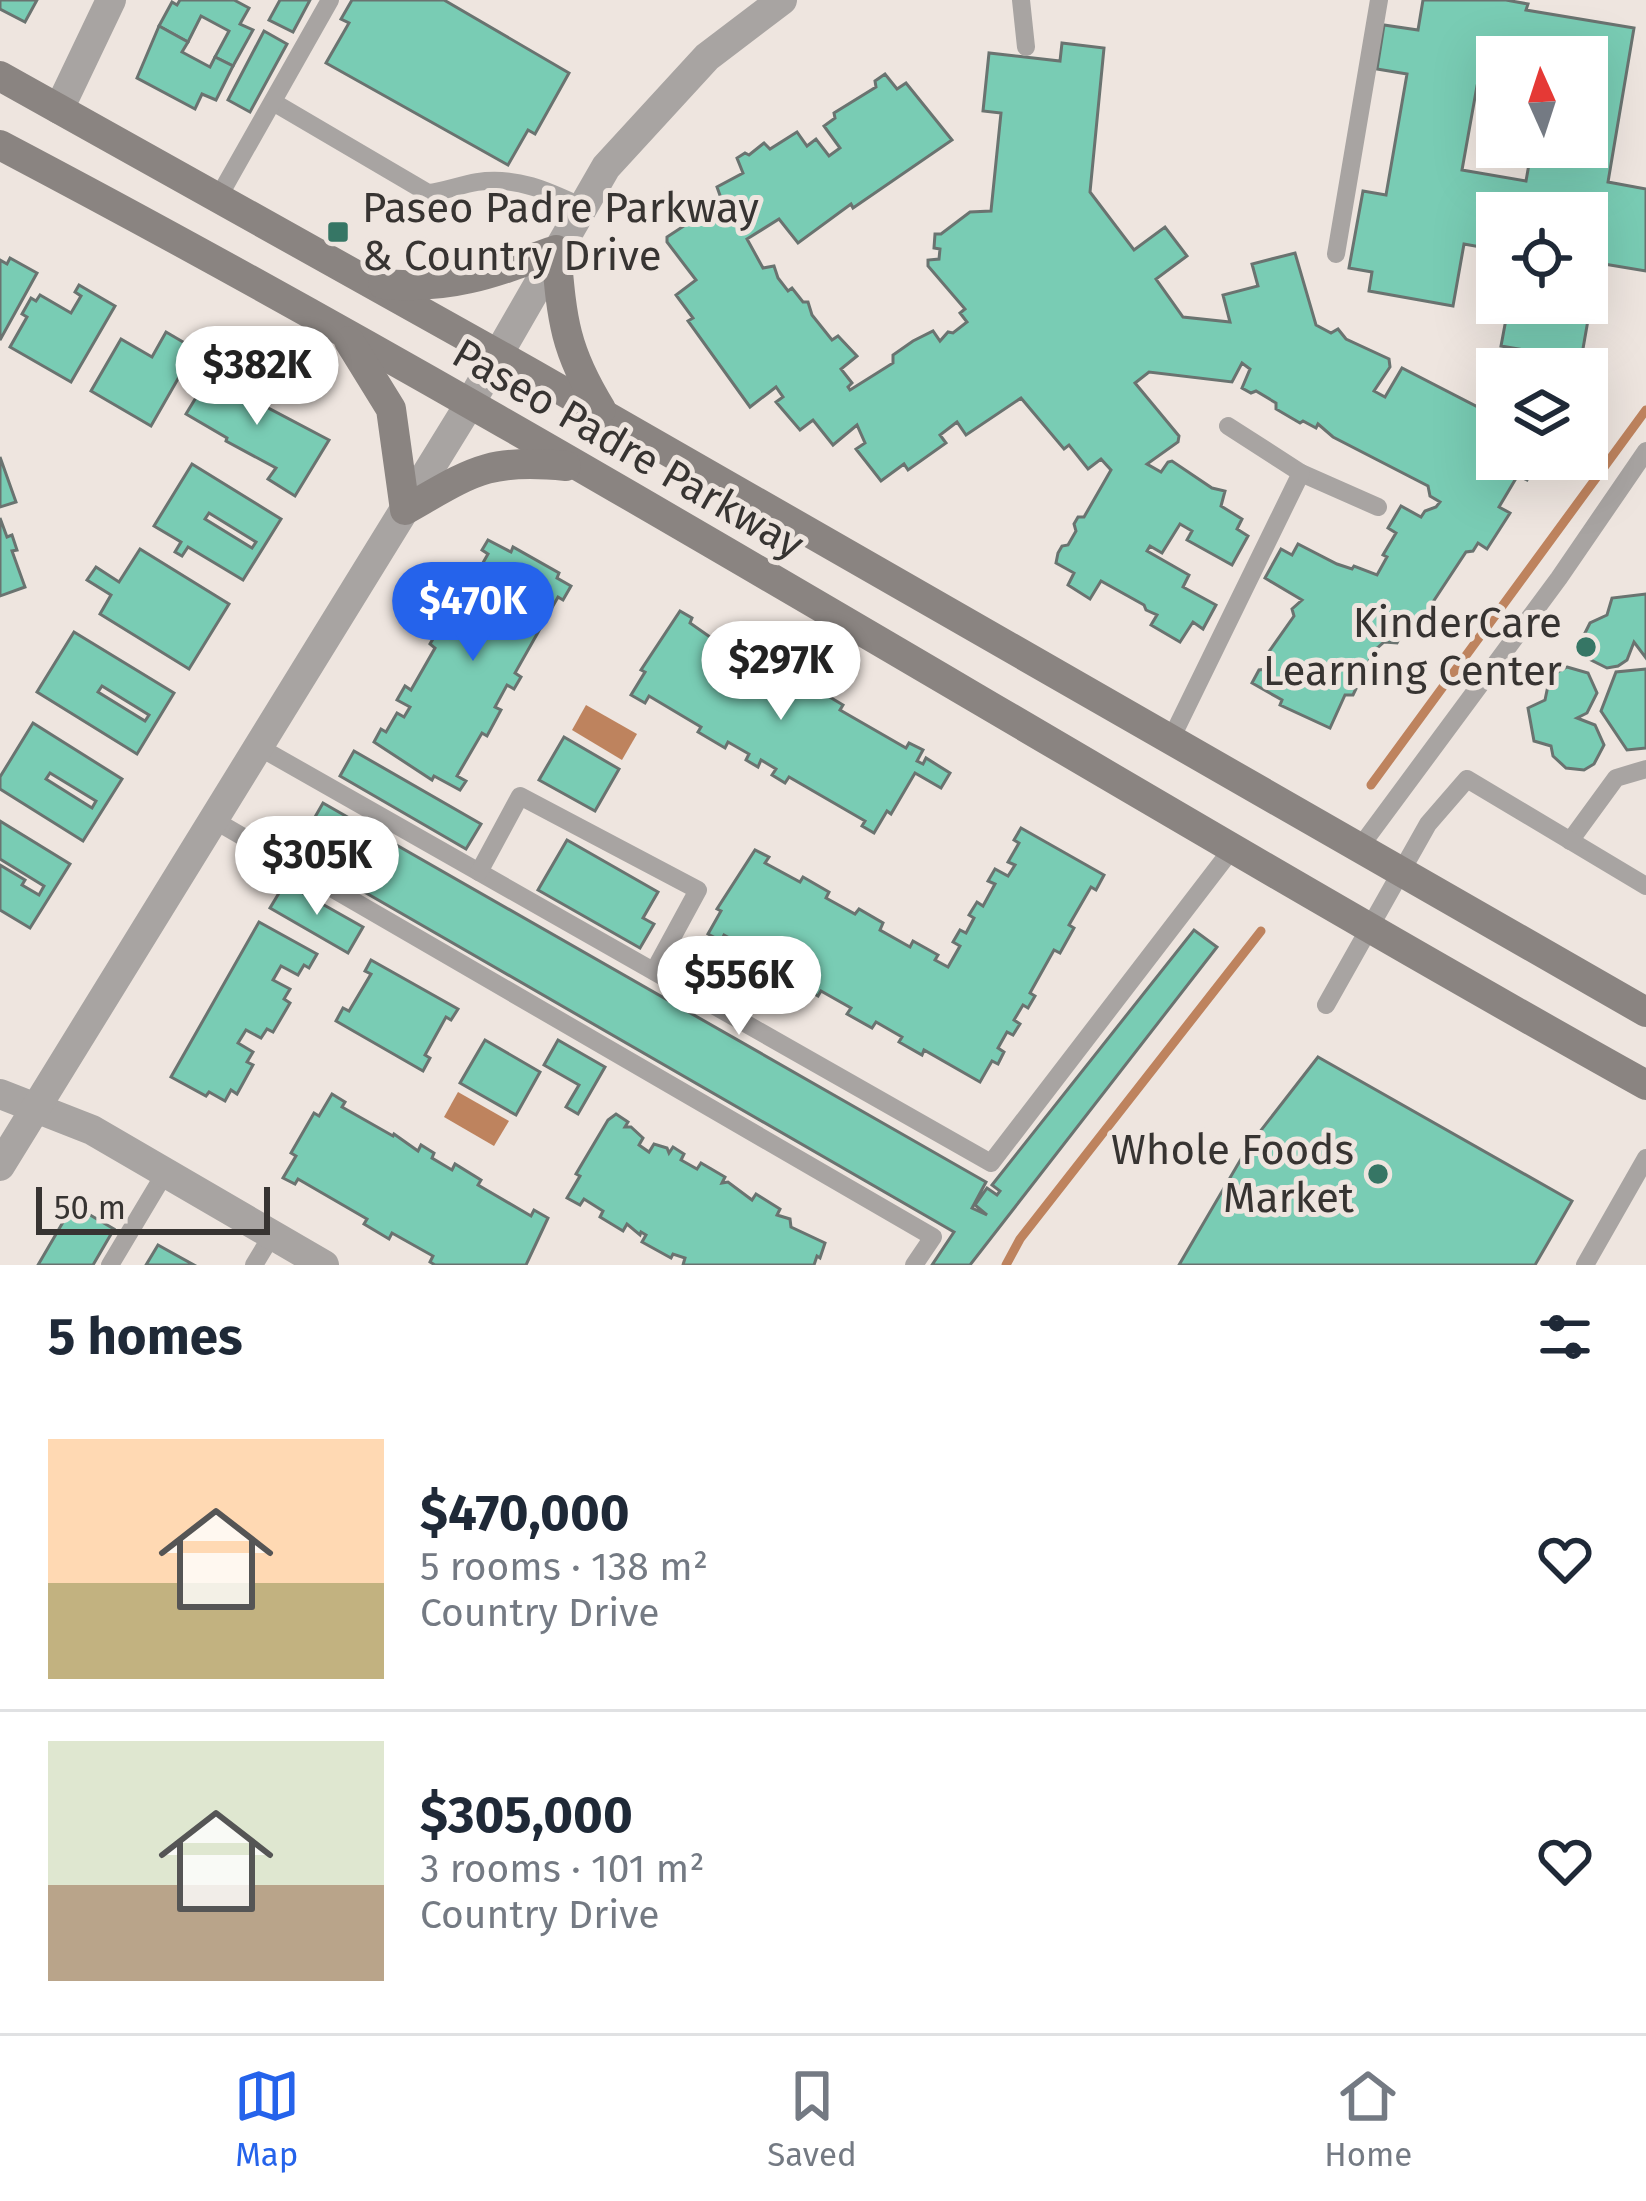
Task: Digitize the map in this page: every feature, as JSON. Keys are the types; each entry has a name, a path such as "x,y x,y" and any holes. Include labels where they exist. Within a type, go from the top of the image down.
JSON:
{"main road":[{"name":"Paseo Padre Parkway","path":"0,76 498,354 1646,1012"},
{"name":"Paseo Padre Parkway","path":"0,145 469,405 1370,931 1646,1085"},
{"path":"371,283 427,288 461,283 556,250 567,344 605,415"},
{"path":"346,337 391,410 405,510 464,476 492,466 518,462 576,467"}],"street":[{"path":"59,110 111,0"},
{"path":"0,1166 469,405 606,167 706,57 782,0"},
{"path":"0,1094 92,1130 324,1265"}],"lane":[{"path":"218,198 330,0"},
{"path":"1022,0 1026,47"},
{"path":"1336,254 1379,0"},
{"path":"273,102 428,193 507,180 538,187 582,207"},
{"path":"1228,426 1301,473 1378,507"},
{"path":"1360,847 1559,578 1646,451"},
{"path":"1171,739 1301,473"},
{"path":"259,747 991,1163 1232,849"},
{"path":"1570,841 1616,778 1646,769"},
{"path":"1326,1006 1428,824 1467,779 1646,886"},
{"path":"479,872 520,796 698,890 654,971"},
{"path":"214,820 934,1237 914,1265"},
{"path":"1585,1265 1646,1158"},
{"path":"110,1265 165,1173"},
{"path":"254,1265 272,1235"}],"shaded area":[{"path":"586,705 637,734 622,760 572,730"},
{"path":"458,1092 509,1121 494,1146 444,1117"}],"building":[{"path":"0,0 37,0 25,22 0,9"},
{"path":"180,0 234,0 249,8 240,24 253,30 233,66 215,57 229,31 201,16 188,42 159,26 172,2 177,5"},
{"path":"280,0 310,0 293,32 269,20"},
{"path":"352,0 444,0 569,73 535,134 528,130 508,165 326,63 349,23 341,19"},
{"path":"1423,0 1506,0 1528,4 1526,10 1634,28 1608,182 1646,189 1646,271 1608,265 1608,192 1476,192 1476,246 1464,244 1453,306 1369,291 1372,272 1349,268 1363,191 1386,195 1407,74 1377,69 1384,25 1418,30"},
{"path":"159,26 188,42 182,52 210,67 215,57 233,66 216,100 202,94 195,109 137,78"},
{"path":"264,31 287,44 250,112 228,100"},
{"path":"1062,43 1104,48 1090,192 1134,250 1165,227 1187,256 1156,279 1183,317 1230,322 1223,295 1258,286 1252,264 1295,253 1316,325 1331,333 1338,329 1346,339 1389,359 1390,367 1374,391 1385,397 1402,368 1476,406 1476,480 1515,480 1499,507 1510,513 1487,549 1478,543 1466,552 1429,608 1426,621 1411,617 1397,643 1384,642 1374,651 1330,728 1280,705 1282,700 1252,683 1259,670 1266,669 1271,660 1268,653 1302,600 1265,578 1281,549 1292,555 1298,544 1337,564 1377,575 1396,533 1388,528 1401,506 1421,517 1440,502 1430,496 1428,486 1333,437 1318,424 1316,428 1300,423 1276,409 1276,403 1242,388 1250,369 1242,363 1232,382 1149,372 1135,383 1179,436 1178,442 1147,464 1161,472 1172,461 1212,488 1225,491 1221,506 1242,519 1237,529 1248,536 1232,565 1187,540 1192,531 1180,524 1162,553 1150,546 1147,551 1189,575 1183,587 1216,605 1203,629 1193,622 1180,642 1151,625 1157,615 1101,581 1090,599 1068,585 1074,573 1056,563 1058,553 1068,545 1078,517 1084,517 1111,470 1101,459 1088,469 1069,445 1064,449 1021,398 966,435 957,422 940,435 946,443 908,470 904,464 881,481 856,449 865,443 857,425 833,445 813,420 800,430 776,402 783,397 776,387 750,407 688,321 693,318 676,295 696,280 667,237 722,201 717,187 743,173 737,158 764,143 770,149 797,132 807,146 816,139 829,156 840,148 824,126 835,118 834,113 876,87 875,81 885,74 897,89 906,83 952,140 798,243 779,219 747,239 763,268 774,266 788,291 792,288 808,302 832,340 838,336 857,356 841,369 852,383 850,390 893,363 893,355 913,341 933,331 940,341 967,322 960,313 965,309 928,266 928,260 939,259 935,234 970,212 991,211 1001,113 983,111 989,53 1060,61"},
{"path":"10,258 37,273 0,340 0,260 7,264"},
{"path":"79,285 115,306 71,382 10,347 27,317 22,314 31,298 36,301 40,295 71,313 81,296 75,292"},
{"path":"1505,324 1587,324 1583,348 1501,346"},
{"path":"166,332 195,349 151,426 91,391 121,339 152,357"},
{"path":"217,363 260,389 253,400 329,440 295,496 268,479 276,468 186,414"},
{"path":"0,457 16,502 0,507"},
{"path":"192,464 281,519 243,580 188,547 182,556 175,552 181,542 154,526","holes":["209,513 256,542 252,548 205,519"]},
{"path":"0,518 7,537 12,535 17,550 12,551 25,587 0,596"},
{"path":"488,540 511,552 513,547 559,573 557,578 571,586 563,600 558,597 515,673 521,677 514,689 507,685 487,736 482,733 457,776 466,781 460,790 434,776 432,780 374,742 397,713 404,717 410,707 397,700 405,686 411,690 435,648 430,644 444,620 449,622 488,554 482,550"},
{"path":"140,549 229,604 189,669 100,614 111,595 87,580 96,567 119,582"},
{"path":"1646,594 1646,658 1634,642 1627,660 1618,666 1607,668 1587,658 1582,639 1590,623 1607,615 1612,598"},
{"path":"680,611 730,651 735,642 755,654 752,660 786,679 789,674 802,682 799,687 815,696 818,690 843,705 840,710 906,748 909,743 923,750 917,761 923,764 926,758 950,773 941,788 915,773 874,833 862,826 865,821 789,777 785,783 772,775 776,769 761,760 758,767 746,760 749,754 728,742 725,748 698,732 701,727 649,696 645,703 631,695 645,672 641,670"},
{"path":"74,632 174,693 137,754 37,692","holes":["102,686 149,715 145,721 98,692"]},
{"path":"1567,667 1588,673 1597,693 1587,713 1577,718 1595,725 1604,745 1594,764 1584,770 1566,768 1553,756 1551,746 1534,741 1528,708 1545,700 1550,676"},
{"path":"1646,669 1646,748 1627,750 1601,711 1616,672"},
{"path":"33,723 122,779 83,841 0,789 0,777","holes":["50,773 96,801 92,808 46,779"]},
{"path":"564,737 619,769 595,811 539,780"},
{"path":"354,751 481,824 466,849 340,776"},
{"path":"323,803 986,1182 972,1208 987,1215 975,1205 987,1188 997,1195 1000,1191 992,1185 1194,930 1217,947 970,1265 932,1265 954,1232 295,852"},
{"path":"0,821 70,864 30,928 0,910 0,865 39,895 44,886 0,859"},
{"path":"1021,828 1104,875 1096,890 1091,887 1069,925 1074,928 1060,953 1054,950 1030,993 1035,996 1028,1008 1023,1005 1014,1020 1020,1024 1013,1035 1007,1032 998,1048 1004,1052 998,1064 992,1061 980,1082 924,1050 922,1055 899,1042 902,1037 876,1022 872,1028 847,1014 851,1008 793,982 796,976 765,959 762,965 750,958 757,945 747,940 744,946 724,935 721,941 708,934 721,911 717,909 755,850 769,857 765,863 800,882 803,877 829,892 826,898 855,914 859,909 883,923 880,930 910,947 913,941 938,955 935,960 948,967 960,946 953,942 960,930 966,933 974,918 969,915 977,902 983,906 995,884 988,881 995,869 1008,876 1015,865 1008,862"},
{"path":"567,840 658,892 643,918 654,924 640,948 538,890"},
{"path":"285,883 363,927 348,953 270,908"},
{"path":"259,922 317,954 298,975 281,966 273,980 290,989 284,999 290,1003 273,1032 267,1029 261,1038 246,1030 238,1043 253,1052 247,1062 253,1065 237,1094 231,1090 225,1101 171,1077"},
{"path":"371,960 458,1009 451,1020 446,1017 425,1055 430,1058 423,1071 336,1021 343,1008 349,1011 371,974 365,971"},
{"path":"485,1040 540,1072 516,1115 460,1083"},
{"path":"558,1040 605,1067 578,1114 566,1107 579,1085 544,1065"},
{"name":"Whole Foods Market","path":"1318,1057 1572,1201 1535,1265 1179,1265 1248,1147"},
{"path":"332,1094 345,1102 342,1107 418,1151 421,1145 452,1170 455,1164 481,1180 478,1185 531,1216 534,1210 548,1218 526,1265 435,1265 430,1262 433,1256 392,1233 389,1239 364,1224 367,1219 298,1179 295,1184 283,1178 314,1113 319,1116"},
{"path":"616,1114 628,1122 625,1127 643,1138 639,1145 649,1152 654,1144 669,1153 673,1147 684,1154 681,1160 697,1169 701,1163 725,1177 722,1183 728,1182 752,1200 756,1194 780,1209 777,1215 790,1219 791,1227 825,1243 820,1258 814,1265 683,1265 685,1258 673,1254 671,1258 642,1242 646,1235 627,1224 623,1231 600,1217 603,1211 584,1199 580,1205 567,1198 580,1176 576,1174"},
{"path":"73,1205 114,1229 93,1265 38,1265"},
{"path":"158,1245 194,1265 146,1265"}],"waterway":[{"path":"1371,785 1646,410"},
{"path":"1006,1265 1020,1239 1261,931"}],"place":[{"name":"Paseo Padre Parkway & Country Drive","path":"338,232"},
{"name":"KinderCare Learning Center","path":"1586,647"},
{"name":"Whole Foods Market","path":"1378,1174"}]}
